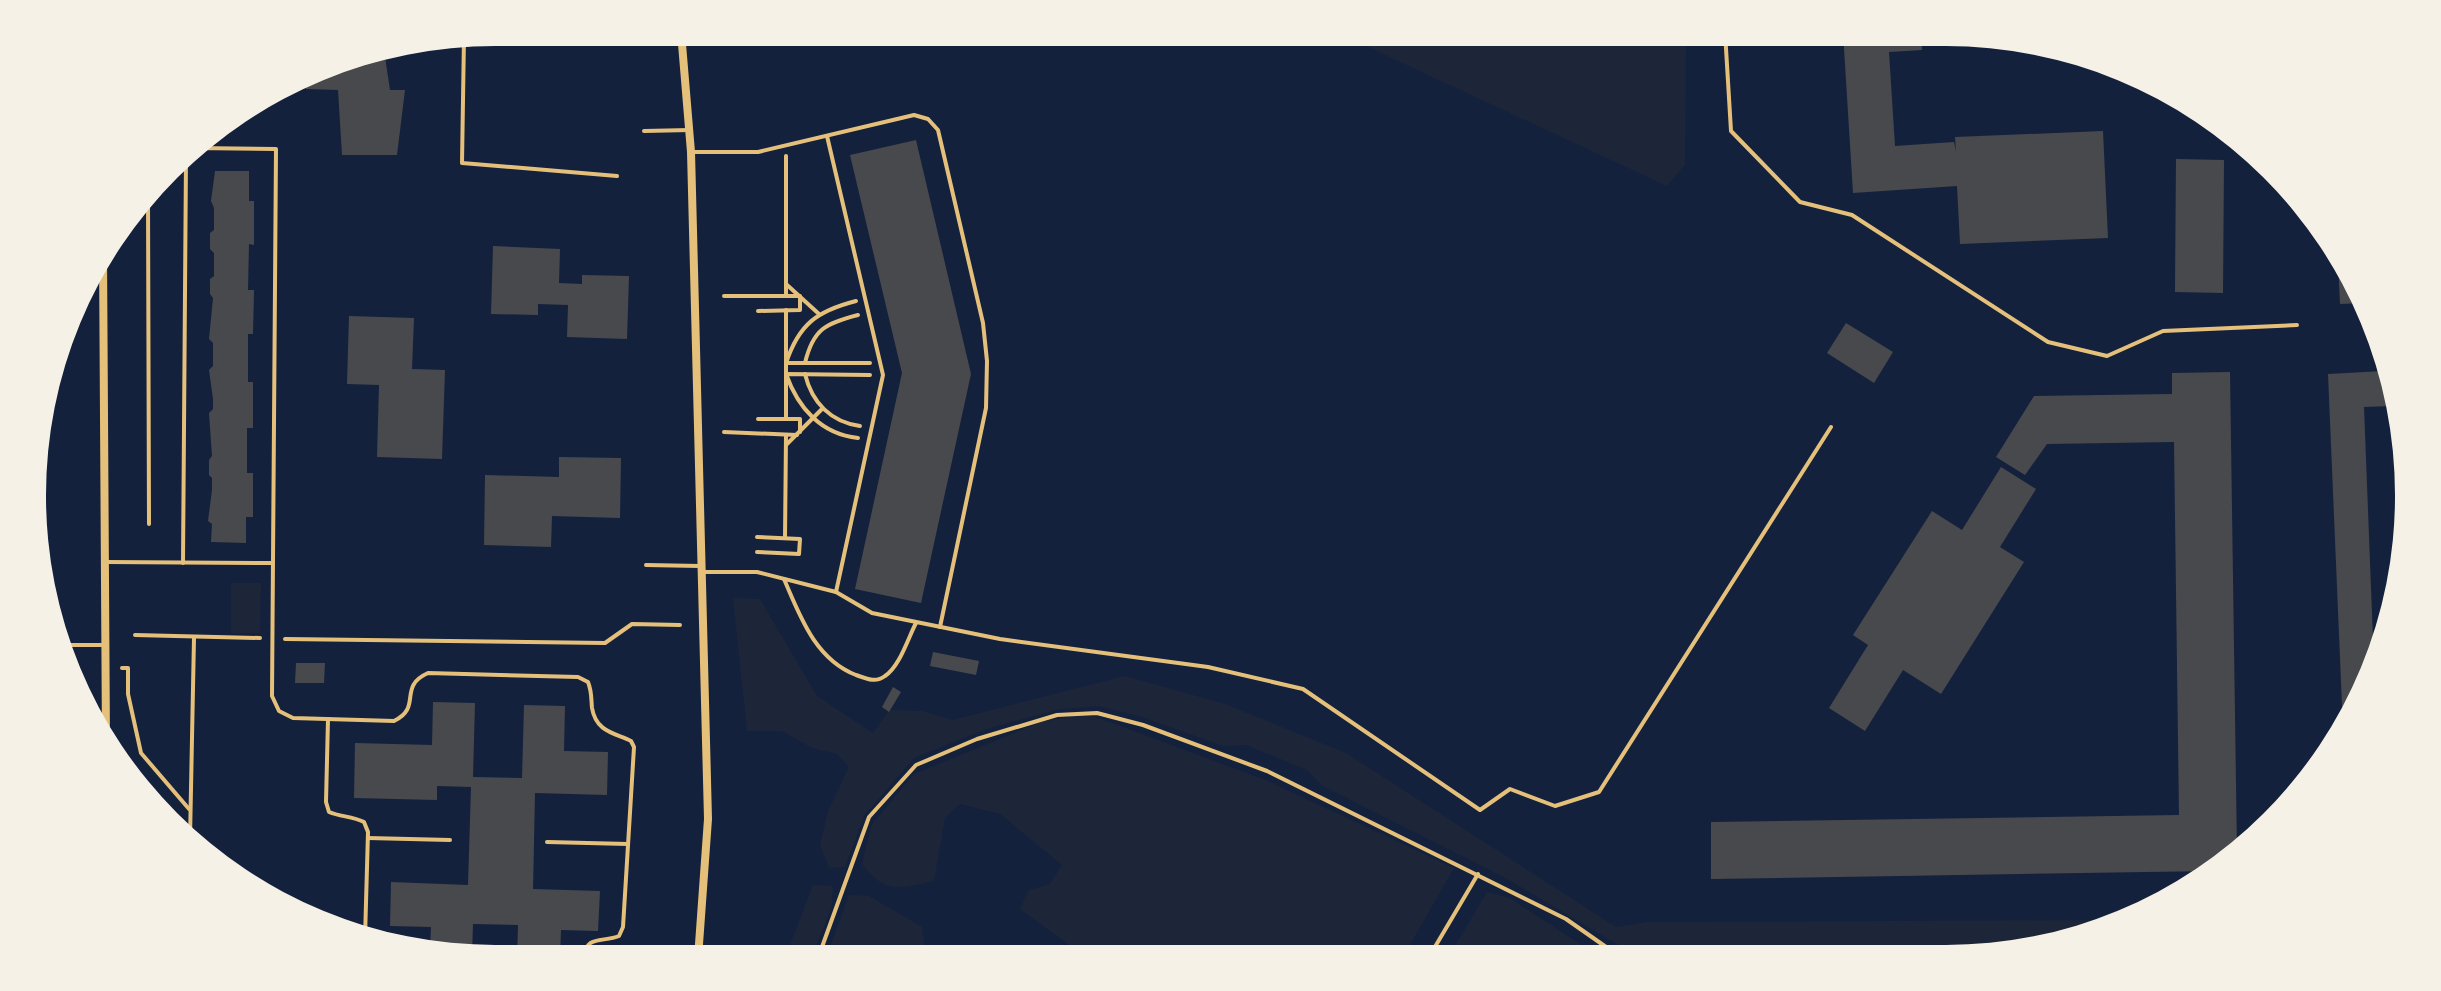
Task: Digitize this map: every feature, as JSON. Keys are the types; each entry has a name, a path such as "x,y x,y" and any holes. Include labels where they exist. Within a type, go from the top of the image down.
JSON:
{"street":[{"path":"682,46 691,152 708,819 699,945"},
{"path":"103,276 106,720"}],"lane":[{"path":"1726,46 1731,131 1800,202 1852,215 2048,342 2107,356 2163,331 2297,325"},
{"path":"464,47 462,163 617,176"},
{"path":"691,152 758,152 914,115 928,119 938,130 980,308 987,361 986,408 940,627"},
{"path":"644,131 690,130"},
{"path":"827,136 883,375 836,592"},
{"path":"211,148 276,149 272,696 279,711 293,718 394,721 404,716 410,706 410,690 416,678 428,673 578,677 588,682 593,693 592,709 597,722 607,732 631,741 634,747 623,927 619,936 587,945"},
{"path":"183,563 186,170"},
{"path":"148,211 149,524"},
{"path":"646,565 757,572 836,592 872,613 1000,639 1208,667 1303,689 1480,810 1510,789 1555,806 1599,792 1831,427"},
{"path":"105,562 273,563"},
{"path":"784,579 803,624 826,656 851,673 871,681 882,679 890,672 917,622"},
{"path":"72,645 106,645"},
{"path":"823,945 869,817 916,765 977,739 1057,715 1097,713 1143,725 1267,771 1566,919 1603,945"},
{"path":"328,719 326,802 329,812 353,816 364,822 368,838 365,926"},
{"path":"368,838 450,840"},
{"path":"547,842 628,844"},
{"path":"1436,945 1478,874"}],"path":[{"path":"786,145 786,296"},
{"path":"786,284 819,314"},
{"path":"724,296 800,296"},
{"path":"758,311 800,310 800,296"},
{"path":"786,363 804,327 819,314 833,306 865,298"},
{"path":"786,310 786,419"},
{"path":"805,363 809,346 819,331 833,321 868,313"},
{"path":"786,363 880,363"},
{"path":"819,363 819,374"},
{"path":"786,374 883,375"},
{"path":"786,374 801,406 813,419 839,434 869,440"},
{"path":"805,374 808,387 822,409 852,425 871,427"},
{"path":"786,446 822,409"},
{"path":"758,419 800,419 798,434"},
{"path":"724,432 798,434"},
{"path":"785,538 786,435"},
{"path":"757,537 800,539 799,554 757,552"},
{"path":"135,635 605,643 632,624 680,625"},
{"path":"191,825 194,638"},
{"path":"122,668 128,668 128,694 141,753 191,811"}],"shaded area":[{"path":"1366,46 1686,46 1685,165 1667,186"},
{"path":"231,583 261,583 260,633 231,633"},
{"path":"733,598 760,599 817,696 873,733 889,710 922,711 952,720 1125,676 1225,704 1346,753 1616,927 1648,922 2092,920 2033,936 1975,944 1618,945 1502,876 1321,785 1307,770 1246,745 1223,746 1139,716 1099,706 1060,709 986,729 914,758 864,816 845,867 829,868 820,845 828,811 849,767 837,754 812,748 782,731 747,731"},
{"path":"1088,714 1268,781 1454,868 1410,945 1069,945 1020,909 1029,890 1050,884 1062,865 1000,814 960,804 945,818 934,881 894,887 878,881 862,864 872,824 914,774 1041,722"},
{"path":"813,885 833,886 831,909 816,945 790,945"},
{"path":"1487,892 1510,898 1581,945 1456,945"},
{"path":"849,895 869,896 922,927 924,945 831,945"}],"building":[{"path":"1844,46 1922,46 1922,50 1889,52 1895,146 1954,142 1956,151 1955,137 2103,131 2108,238 1960,244 1957,186 1853,193"},
{"path":"385,60 390,90 405,90 397,155 342,155 338,90 306,89 323,80"},
{"path":"916,140 971,374 921,603 855,589 902,373 850,155"},
{"path":"2176,159 2224,160 2223,293 2175,292"},
{"path":"215,171 249,171 249,201 254,201 254,245 249,244 248,290 254,290 253,334 248,334 248,382 253,382 253,428 247,428 247,473 253,473 253,517 246,517 246,543 211,542 212,524 208,521 212,490 209,475 212,456 209,413 213,409 209,370 213,366 213,343 209,339 213,298 210,279 214,276 210,233 214,230 211,201"},
{"path":"493,246 560,249 559,283 582,284 582,275 629,276 627,339 567,337 568,305 538,304 538,315 491,314"},
{"path":"2339,278 2352,304 2340,304"},
{"path":"349,316 414,318 412,369 445,370 442,459 377,457 379,385 347,384"},
{"path":"1846,323 1893,352 1874,383 1827,353"},
{"path":"2378,371 2386,406 2364,407 2373,634 2342,707 2328,374"},
{"path":"2230,372 2237,837 2191,871 1711,879 1711,822 2179,815 2174,442 2047,444 2025,475 1996,457 2034,396 2172,394 2172,373"},
{"path":"559,457 621,458 620,518 552,516 551,547 484,545 485,475 559,477"},
{"path":"2001,467 2036,489 2000,547 2024,562 1941,694 1903,670 1865,731 1829,708 1868,645 1853,635 1932,511 1962,530"},
{"path":"933,652 979,661 976,675 930,666"},
{"path":"296,663 325,663 324,683 295,683"},
{"path":"893,687 901,692 889,712 882,707"},
{"path":"433,702 475,703 473,777 522,778 524,705 565,706 564,751 608,752 607,795 535,793 533,889 600,891 598,931 561,930 560,945 517,945 518,925 473,924 472,944 430,940 431,927 390,926 391,882 468,885 471,787 437,786 437,800 354,798 355,743 432,745"}]}
